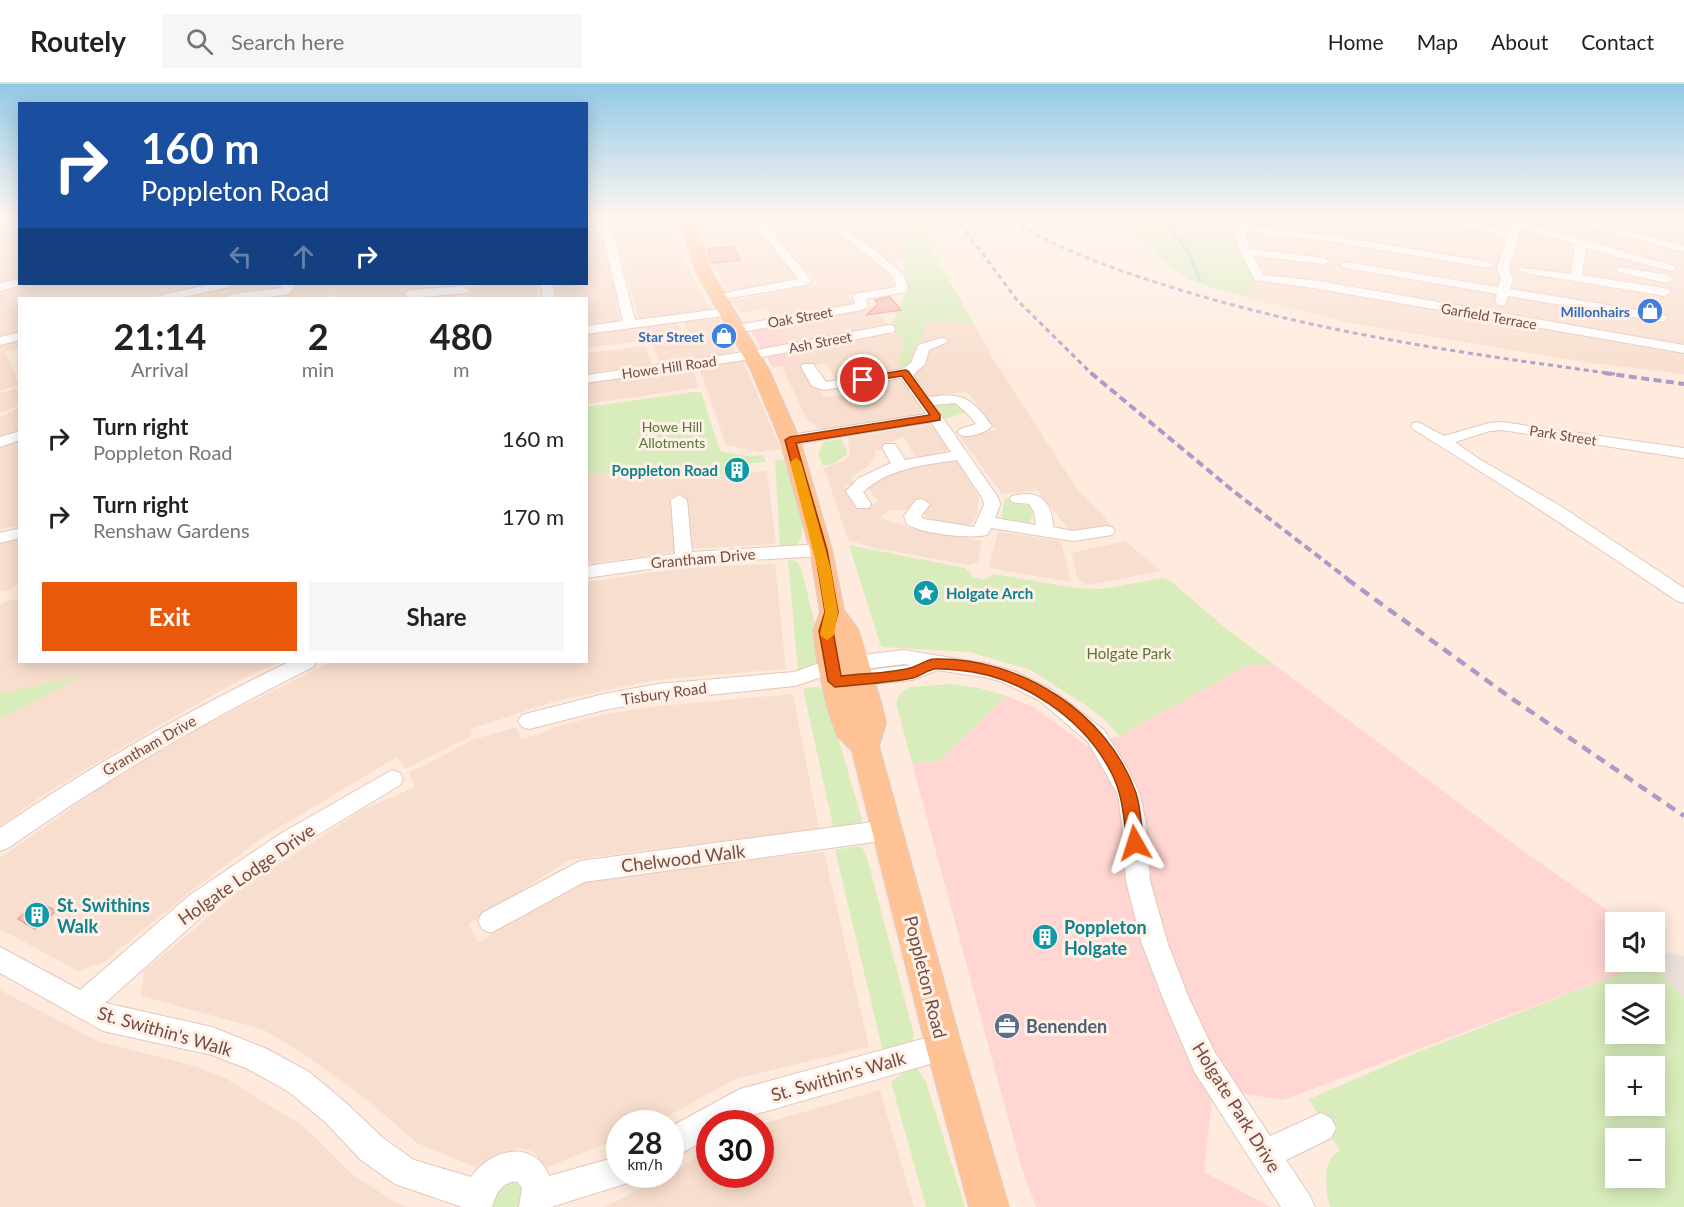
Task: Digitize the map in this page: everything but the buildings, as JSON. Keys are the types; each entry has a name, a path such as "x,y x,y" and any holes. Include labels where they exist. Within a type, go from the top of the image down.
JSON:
{"main road":[{"name":"Poppleton Road","path":"704,269 770,392 790,440 821,550 832,612 826,631 872,723 865,746 944,1047 989,1207"}],"street":[{"path":"616,269 630,325"},
{"path":"718,298 806,281 797,269"},
{"name":"Oak Street","path":"737,329 863,305 859,297 902,289 901,278 890,269"},
{"name":"Garfield Terrace","path":"1255,269 1259,278 1332,281 1503,317 1684,349"},
{"path":"1372,269 1662,318"},
{"path":"1503,269 1508,275 1501,308 1503,317"},
{"path":"1576,278 1577,269"},
{"path":"1642,269 1667,280"},
{"path":"1661,336 1667,280 1671,269"},
{"path":"1524,270 1576,278 1667,280"},
{"path":"1622,270 1667,280"},
{"path":"0,287 18,282"},
{"path":"170,297 221,285"},
{"path":"238,297 283,290"},
{"path":"410,294 464,291"},
{"path":"588,330 727,312"},
{"name":"Ash Street","path":"751,355 889,329"},
{"path":"0,341 18,336"},
{"path":"808,367 817,383 824,386 905,373 916,368 923,348 941,342"},
{"name":"Howe Hill Road","path":"588,379 751,355"},
{"path":"905,373 992,499 983,526 974,532 919,524 913,520 912,516 922,504"},
{"path":"926,402 952,398 967,402 985,426 965,432"},
{"path":"790,440 936,417"},
{"path":"1418,426 1473,462 1553,509 1684,597"},
{"name":"Park Street","path":"1443,441 1489,427 1503,426 1684,453"},
{"path":"0,442 18,436"},
{"path":"890,447 900,465"},
{"path":"864,504 855,495 856,488 880,473 900,465 962,455"},
{"path":"1018,500 1031,498 1038,504 1045,523 1044,532"},
{"path":"679,500 684,558"},
{"path":"983,526 1073,536 1107,531"},
{"path":"0,538 18,534"},
{"name":"Grantham Drive","path":"588,572 684,558 821,550"},
{"name":"Grantham Drive","path":"0,841 52,804 156,739 304,663"},
{"name":"Holgate Park Drive","path":"845,672 912,673 933,664 970,666 1029,685 1064,708 1096,736 1119,772 1129,795 1134,824 1138,881 1155,944 1177,1001 1204,1061 1299,1207"},
{"name":"Tisbury Road","path":"529,721 604,702 658,692 845,672"},
{"name":"Holgate Lodge Drive","path":"82,1006 199,903 288,841 392,779"},
{"name":"Chelwood Walk","path":"490,921 580,872 888,830"},
{"name":"St. Swithin's Walk","path":"0,959 103,1017 212,1041 257,1059 299,1082 335,1112 372,1149 406,1173 478,1201 484,1184 492,1174 513,1165 527,1168 534,1175 538,1184 537,1201 606,1176"},
{"name":"St. Swithin's Walk","path":"684,1136 740,1104 944,1047"},
{"path":"1265,1154 1321,1128"}],"shaded area":[{"path":"0,269 18,269 18,279 0,284"},
{"path":"588,269 610,269 620,322 588,326 588,297 556,297 555,285 588,285"},
{"path":"625,269 688,269 711,310 639,320"},
{"path":"716,269 791,269 798,278 795,281 735,292 729,291"},
{"path":"806,269 883,269 892,279 893,287 847,295 855,304 773,318 767,308 740,313 732,301 818,284"},
{"path":"1249,269 1684,269 1684,374 1591,363 1345,322 1248,298 1253,279"},
{"path":"23,285 208,285 154,297 18,297 18,332 0,337 0,290"},
{"path":"232,285 460,285 454,297 340,297 332,294 324,297 190,297"},
{"path":"474,285 537,285 538,297 468,297"},
{"path":"873,307 889,326 790,344 776,325"},
{"path":"718,318 735,352 659,364 652,342 689,337 685,322"},
{"path":"927,321 974,324 995,362 1076,487 1112,525 1070,531 1037,490 1002,494 960,437 996,430 967,392 929,396 913,374 903,369 836,380 826,364 803,366 824,397 871,392 869,386 881,380 896,378 901,380 922,408 920,415 822,431 806,419 782,366 799,361 791,351 894,332 904,342 899,362 914,343 921,341"},
{"path":"677,322 683,335 588,348 588,334"},
{"path":"776,325 790,344 761,349 750,330"},
{"path":"18,339 18,348 6,352 18,385 0,391 0,344"},
{"path":"646,346 652,364 588,373 588,353"},
{"path":"791,351 799,361 782,366 772,367 766,355"},
{"path":"743,361 781,449 759,452 726,445 699,367"},
{"path":"691,368 699,386 588,404 588,383"},
{"path":"18,388 18,405 0,414 0,393"},
{"path":"18,408 18,433 0,439 0,417"},
{"path":"927,425 934,427 948,449 944,452 916,458 903,437 885,445 880,451 876,450 875,457 869,465 851,478 855,484 845,486 860,510 879,502 866,486 905,466 957,461 979,498 977,515 972,523 959,527 926,518 924,511 932,503 919,499 907,510 890,510 880,518 914,529 982,541 978,562 968,565 874,548 848,540 824,468 843,461 850,455 848,438"},
{"path":"18,441 18,526 0,529 0,447"},
{"path":"767,471 776,544 689,549 682,495 670,497 677,552 588,564 588,473 726,474"},
{"path":"998,532 1061,541 1071,582 994,569 989,566"},
{"path":"18,539 18,585 10,590 0,591 0,542"},
{"path":"1125,541 1161,571 1087,585 1077,578 1072,553"},
{"path":"775,564 786,669 655,680 556,701 471,729 472,736 405,769 397,757 263,837 195,888 104,962 78,971 0,929 0,858 121,773 190,732 329,663 588,663 588,582 691,567"},
{"path":"18,598 18,663 279,663 240,680 158,726 41,796 0,826 0,718 84,675 0,694 0,606 4,602"},
{"path":"1274,664 1522,850 1610,912 1605,912 1605,972 1624,972 1283,1100 1213,1089 1204,1172 1271,1207 1036,1207 1021,1166 912,763 939,761 1007,696 1033,707 1087,746 1119,736 1248,665"},
{"path":"793,694 819,829 569,860 469,924 478,943 568,885 587,878 824,852 869,1047 735,1079 679,1110 606,1110 606,1143 545,1168 534,1152 519,1148 475,1167 417,1143 367,1100 305,1055 264,1030 141,996 144,971 245,886 362,810 415,787 409,773 475,739 517,727 521,739 540,734 551,728 605,714 659,706"},
{"path":"1665,953 1684,956 1684,997 1660,972 1665,972"},
{"path":"0,990 100,1042 194,1066 227,1079 295,1121 311,1133 352,1174 398,1204 407,1207 0,1207"},
{"path":"880,1090 914,1207 604,1207 642,1188 684,1188 684,1165 696,1157 696,1188 774,1188 774,1120"}],"green space":[{"path":"904,269 943,269 974,324 927,321 921,341 914,343 910,366 903,369 899,362 904,342 890,327 907,290"},
{"path":"1175,269 1249,269 1253,279 1248,298 1189,280"},
{"name":"Howe Hill Allotments","path":"701,392 720,451 746,456 763,455 766,462 725,465 726,474 588,473 588,407"},
{"path":"956,401 968,410 966,413 943,419 935,406 938,403"},
{"path":"841,439 847,450 846,455 833,464 823,466 818,454 824,442"},
{"path":"775,460 784,460 799,511 801,538 792,546 780,546"},
{"path":"1005,498 1009,498 1016,504 1033,506 1027,524 1018,526 1001,516"},
{"name":"Holgate Park","path":"849,545 965,568 973,577 984,580 994,574 1076,588 1103,589 1162,578 1169,580 1229,631 1274,664 1248,665 1119,736 1105,720 1088,707 1031,670 970,652 883,647 880,644"},
{"path":"788,560 796,561 801,567 822,654 814,668 798,671"},
{"path":"87,674 0,718 0,694"},
{"path":"950,684 979,688 1007,696 939,761 912,763 896,704 899,694 910,687"},
{"path":"819,687 825,692 862,820 859,825 834,830 803,689"},
{"path":"857,846 862,848 866,854 914,1035 911,1043 883,1052 835,850"},
{"path":"1624,972 1660,972 1684,997 1684,1207 1330,1207 1327,1196 1327,1168 1332,1157 1340,1151 1309,1099 1418,1052"},
{"path":"911,1067 918,1070 926,1082 965,1207 926,1207 891,1082"},
{"path":"515,1181 522,1188 521,1207 487,1207 497,1185"}],"waterway":[{"path":"1195,269 1200,280"}],"railway":[{"path":"994,269 1017,300 1092,374"},
{"path":"1118,269 1197,295 1352,333 1615,374"},
{"path":"1091,373 1232,490 1349,580"},
{"path":"1604,373 1684,384"},
{"path":"1347,579 1511,698 1684,816"}],"slow traffic":[{"path":"796,462 825,570 832,612 826,631 827,635"}],"place":[{"name":"Millonhairs","path":"1650,311"},
{"name":"Star Street","path":"724,336"},
{"name":"Poppleton Road","path":"737,470"},
{"name":"Holgate Arch","path":"926,593"},
{"name":"St. Swithins Walk","path":"37,915"},
{"name":"Poppleton Holgate","path":"1045,937"},
{"name":"Benenden","path":"1007,1026"}],"route":[{"path":"863,380 905,373 936,417 790,440 821,550 832,612 826,631 835,681 912,673 933,664 951,664 988,670 1029,685 1064,708 1096,736 1119,772 1129,795 1135,843"}]}
